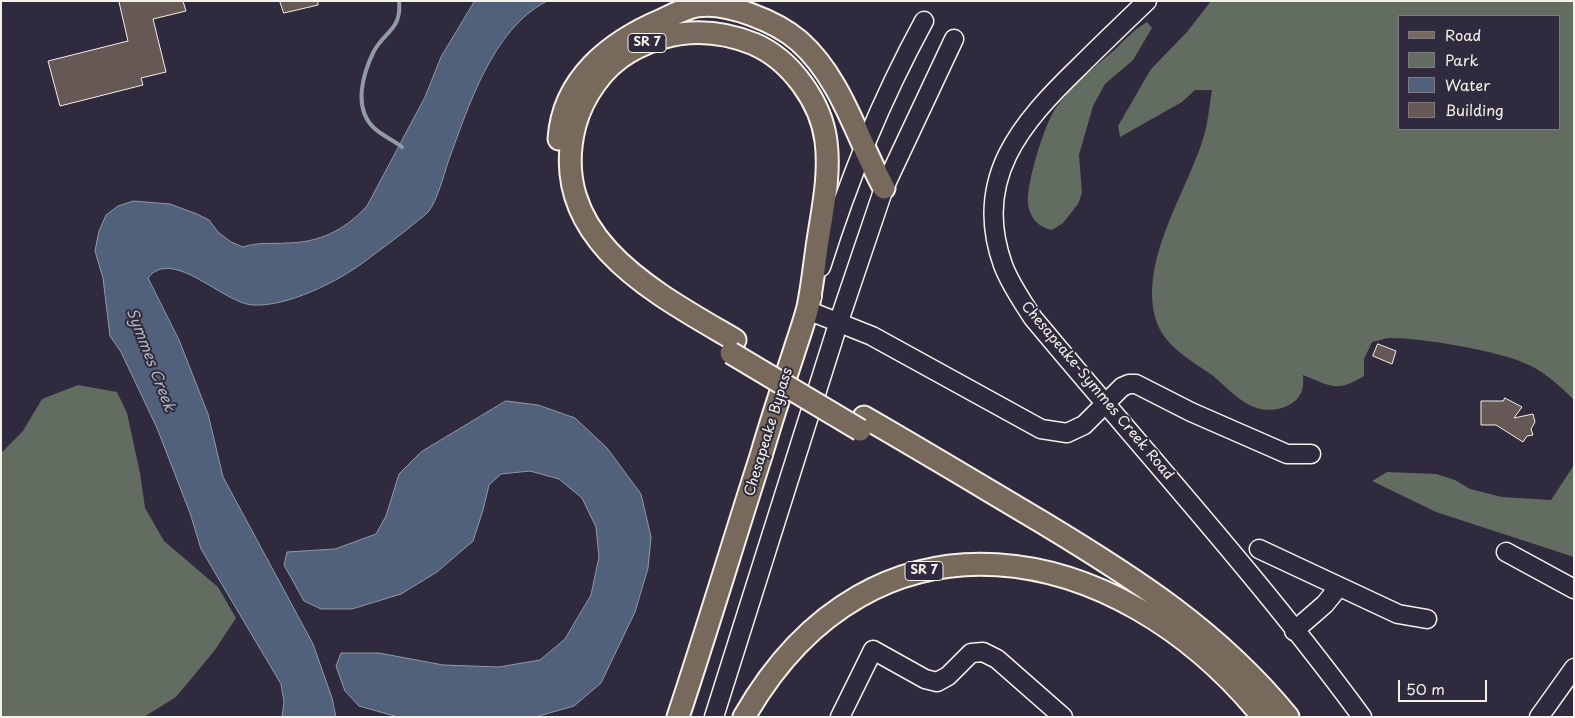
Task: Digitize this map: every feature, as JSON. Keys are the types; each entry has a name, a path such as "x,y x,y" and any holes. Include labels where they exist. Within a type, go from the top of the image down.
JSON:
{"main road":[{"path":"733,347 639,297 600,264 582,241 567,214 558,177 558,149 562,119 568,99 590,66 623,38 701,3 736,10 769,21 798,40 830,78 862,147 884,188"},
{"name":"SR 7","path":"807,310 824,203 827,171 825,138 816,109 808,93 780,60 762,48 741,39 721,34 679,33 642,45 625,54 608,68 595,84 577,119 570,152 571,171 578,205 602,245 627,270 733,347 862,423 1079,544 1154,592 1180,611 1234,657 1288,717"},
{"name":"Chesapeake Bypass","path":"678,717 807,310"},
{"path":"862,423 1085,563 1125,590 1153,617"},
{"name":"SR 7","path":"744,717 777,666 791,650 839,608 878,586 923,571 969,564 1011,565 1034,568 1093,586 1153,617 1202,656 1263,717"}],"street":[{"name":"Chesapeake-Symmes Creek Road","path":"1147,1 1042,103 1008,151 996,188 994,208 996,238 1003,266 1011,284 1033,318 1123,423 1362,717"},
{"name":"Chesapeake Bypass","path":"807,310 862,147 902,61 924,21"},
{"path":"714,717 839,321 884,188 954,38"},
{"path":"807,310 839,321 872,336 1042,429 1067,433 1084,425 1122,387 1136,384 1191,412 1287,454 1310,454"},
{"path":"1259,550 1398,614 1427,619"},
{"path":"1506,552 1574,589"},
{"path":"1294,631 1325,604 1338,588"},
{"path":"840,717 873,650 925,679 937,682 948,676 971,653 989,654 1063,717"},
{"path":"1539,717 1574,668"}],"green space":[{"path":"1211,1 1574,1 1574,400 1559,385 1529,365 1481,350 1421,340 1386,338 1372,342 1364,359 1364,376 1347,385 1334,386 1303,375 1303,388 1295,401 1282,408 1268,410 1260,409 1244,402 1212,375 1188,359 1166,339 1157,323 1152,301 1153,278 1158,254 1166,231 1204,136 1212,90 1195,90 1182,102 1120,137 1118,126 1151,69 1187,32"},
{"path":"1147,22 1152,28 1133,60 1105,84 1093,106 1079,155 1082,193 1078,204 1063,223 1052,230 1043,227 1036,222 1031,214 1028,195 1037,155 1055,109 1089,72 1133,32"},
{"path":"78,385 117,392 127,413 140,473 145,508 164,541 218,587 236,618 215,650 176,697 144,717 1,717 1,453 23,431 42,399"},
{"path":"1574,465 1574,557 1436,512 1372,481 1387,472 1436,474 1455,480 1470,489 1502,497 1551,500"}],"water":[{"name":"Symmes Creek","path":"475,1 547,1 528,14 511,30 484,72 464,118 437,194 426,214 353,270 311,292 281,302 253,305 241,302 184,272 170,269 158,270 148,278 179,340 208,414 223,477 313,644 332,698 336,717 282,717 284,702 281,684 201,549 190,513 157,428 121,352 110,336 103,278 95,251 99,231 106,215 118,206 133,201 170,204 197,214 209,220 218,232 231,242 243,247 259,244 309,241 331,233 350,222 367,206 425,97 441,57"},
{"path":"506,401 538,405 575,418 607,448 641,494 651,537 648,568 635,612 601,683 574,706 535,717 398,717 359,706 345,691 336,666 341,653 379,653 443,665 499,667 540,660 565,639 591,595 599,557 596,527 582,498 559,479 530,471 501,474 489,485 473,541 437,572 401,594 352,609 321,609 304,601 284,565 287,552 335,549 376,534 386,516 399,474 421,452"}],"building":[{"path":"183,1 186,11 153,19 166,72 141,78 143,85 60,106 48,61 128,41 119,2"},
{"path":"280,1 318,1 318,5 284,13"},
{"path":"1378,344 1396,351 1392,364 1373,356"},
{"path":"1505,398 1522,407 1514,418 1533,414 1535,422 1531,429 1533,435 1527,436 1523,442 1496,425 1481,425 1481,401 1503,401"}],"waterway":[{"path":"399,1 398,18 392,29 378,44 366,69 362,100 363,110 373,127 402,147"}]}
